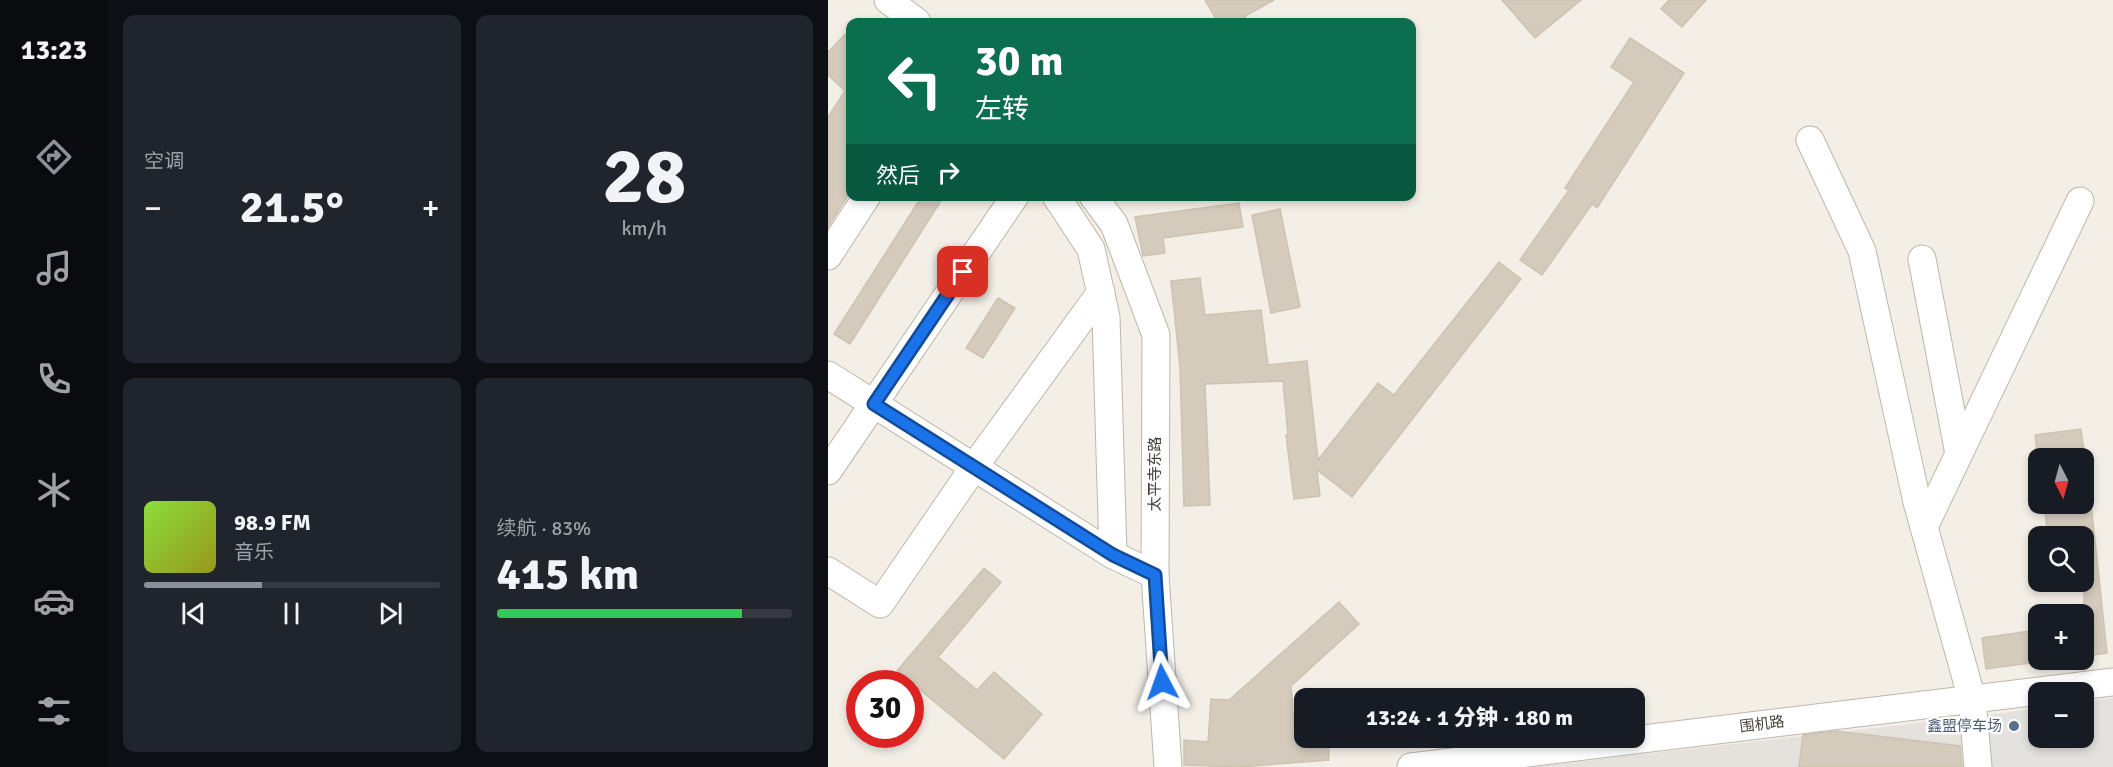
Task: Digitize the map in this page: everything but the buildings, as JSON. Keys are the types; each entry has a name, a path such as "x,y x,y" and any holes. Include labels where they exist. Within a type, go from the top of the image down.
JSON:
{"street":[{"path":"888,0 912,18"},
{"path":"1810,140 1862,251 1924,527 1971,699 1978,767"},
{"path":"828,256 864,201"},
{"path":"828,471 1012,201"},
{"path":"1059,201 1090,249 1106,317 1113,555"},
{"name":"太平寺东路","path":"1097,201 1114,224 1156,335 1155,575 1168,767"},
{"path":"1924,527 2080,201"},
{"path":"1922,259 1959,454"},
{"path":"828,571 880,604 974,467 1101,292"},
{"path":"828,375 1113,555 1155,575"},
{"name":"围机路","path":"1411,767 2113,682"}],"shaded area":[{"name":"鑫盟停车场","path":"2113,698 2113,767 1991,767 1989,715 2028,709 2028,748 2094,748 2094,701"},
{"path":"1989,715 1991,767 1530,767"}],"place":[{"name":"鑫盟停车场","path":"2014,726"}],"route":[{"path":"963,272 874,404 1113,555 1155,575 1162,682"}]}
